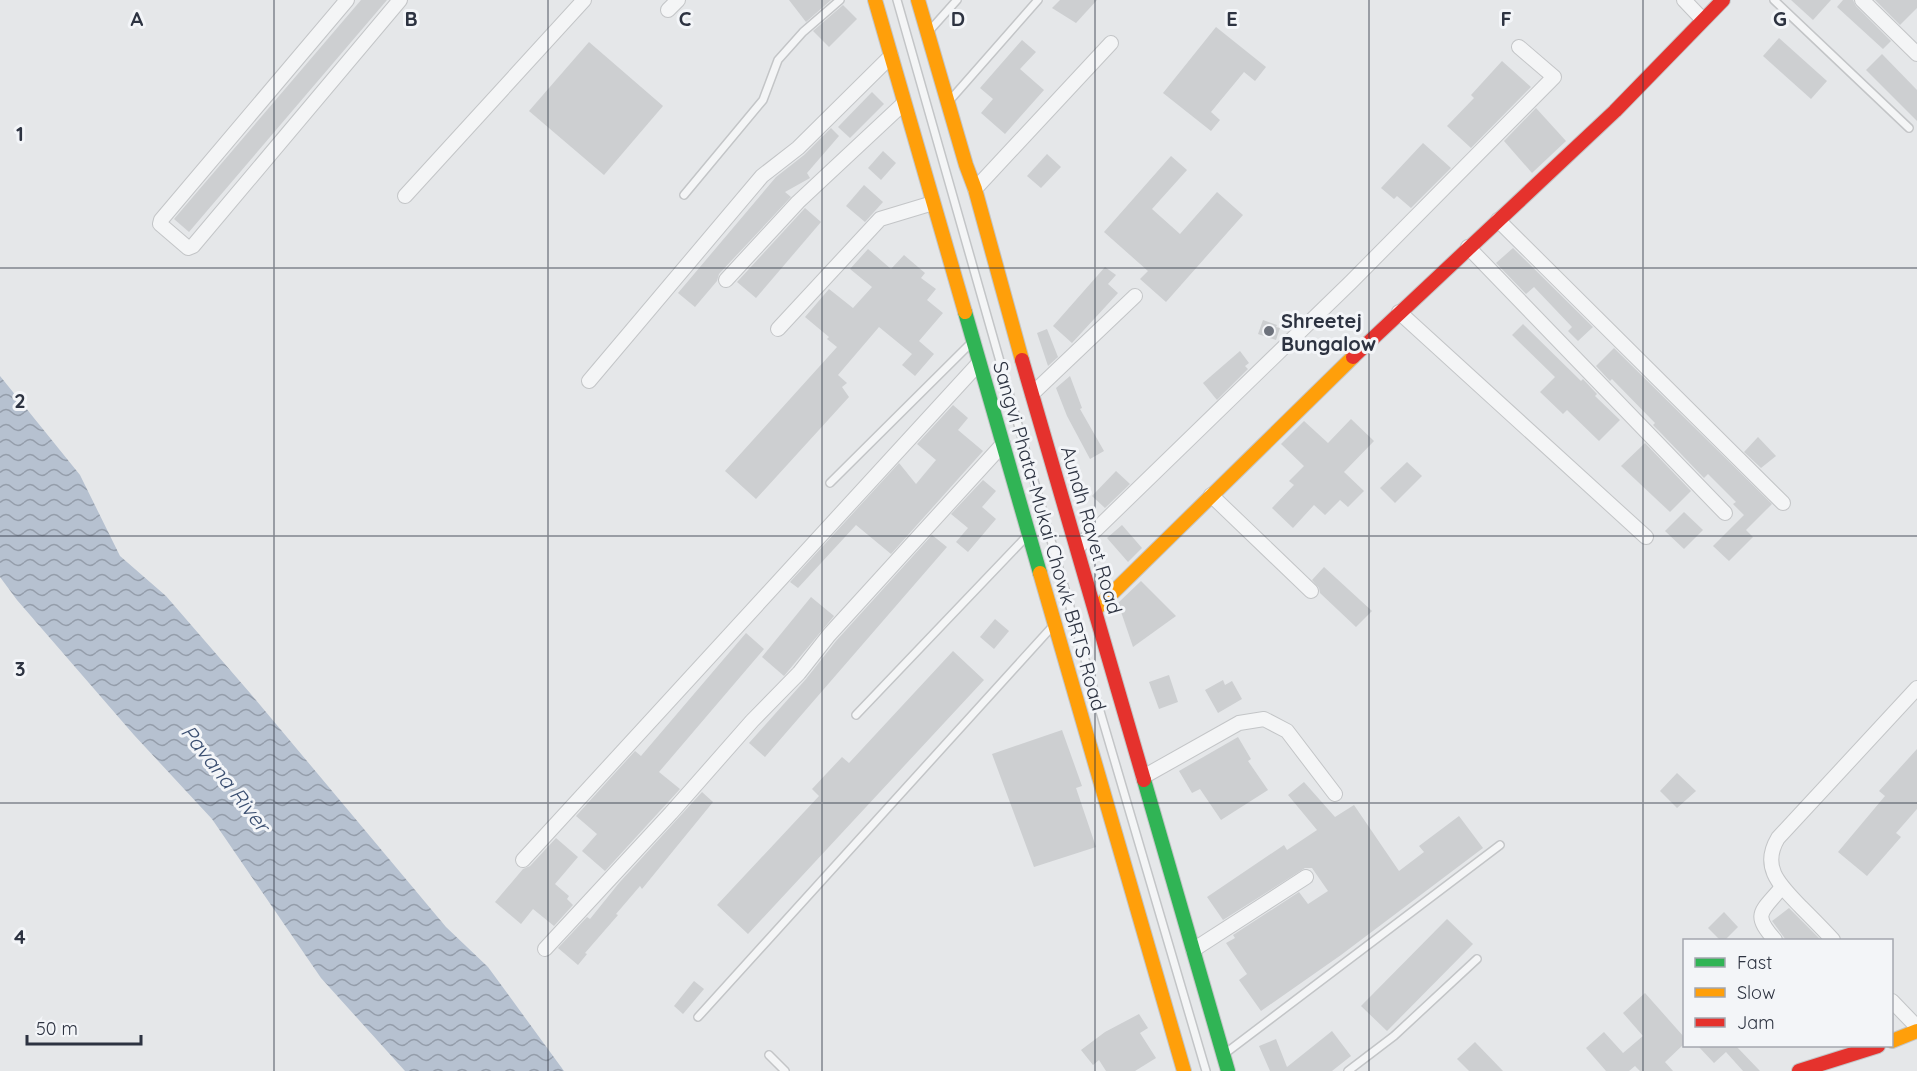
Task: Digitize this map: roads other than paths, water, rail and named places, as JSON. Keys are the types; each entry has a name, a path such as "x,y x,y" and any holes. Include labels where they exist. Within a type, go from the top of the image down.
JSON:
{"main road":[{"path":"874,0 1184,1071"},
{"name":"Aundh Ravet Road","path":"918,0 975,189 1228,1071"},
{"path":"1095,609 1400,312 1615,111 1722,0"},
{"path":"1893,1041 1917,1029"},
{"path":"1799,1071 1869,1047"}],"street":[{"path":"347,0 161,220 160,224 188,248 193,246 400,0"},
{"path":"405,196 584,0"},
{"path":"668,10 678,0"},
{"path":"1684,0 1703,20"},
{"path":"1862,0 1917,54"},
{"path":"975,189 1111,43"},
{"path":"1077,548 1351,282 1554,77 1519,47"},
{"path":"589,381 762,176 798,148 891,56"},
{"path":"726,280 798,202 904,103"},
{"path":"777,329 880,219 933,203"},
{"path":"1498,220 1783,503"},
{"path":"1468,247 1725,513"},
{"path":"1032,394 1135,296"},
{"path":"1400,312 1646,537"},
{"path":"523,860 979,363"},
{"path":"545,949 671,813 752,721 799,673 830,635 1003,444"},
{"path":"1211,495 1311,591"},
{"path":"1832,939 1776,879 1771,865 1771,855 1778,838 1917,688"},
{"path":"1143,777 1239,723 1264,719 1287,731 1335,794"},
{"path":"1193,950 1306,877"},
{"path":"1775,939 1761,921 1761,914 1782,887"},
{"path":"1893,1002 1917,1029"}],"lane":[{"path":"684,195 763,100 778,60 803,32 840,0"},
{"name":"Sangvi Phata-Mukai Chowk BRTS Road","path":"897,0 1092,684 1206,1071"},
{"path":"927,33 957,0"},
{"path":"948,103 1038,0"},
{"path":"1774,0 1909,128"},
{"path":"830,483 973,341"},
{"path":"856,715 1029,534"},
{"path":"698,1017 1055,624"},
{"path":"1224,1055 1500,845"},
{"path":"1348,1071 1394,1036 1477,958"},
{"path":"769,1055 785,1071"}],"water":[{"name":"Pavana River","path":"0,376 80,475 120,556 166,596 446,927 488,967 564,1071 405,1071 321,978 212,819 134,735 17,600 0,577"}],"place":[{"name":"Shreetej Bungalow","path":"1269,331"}]}
